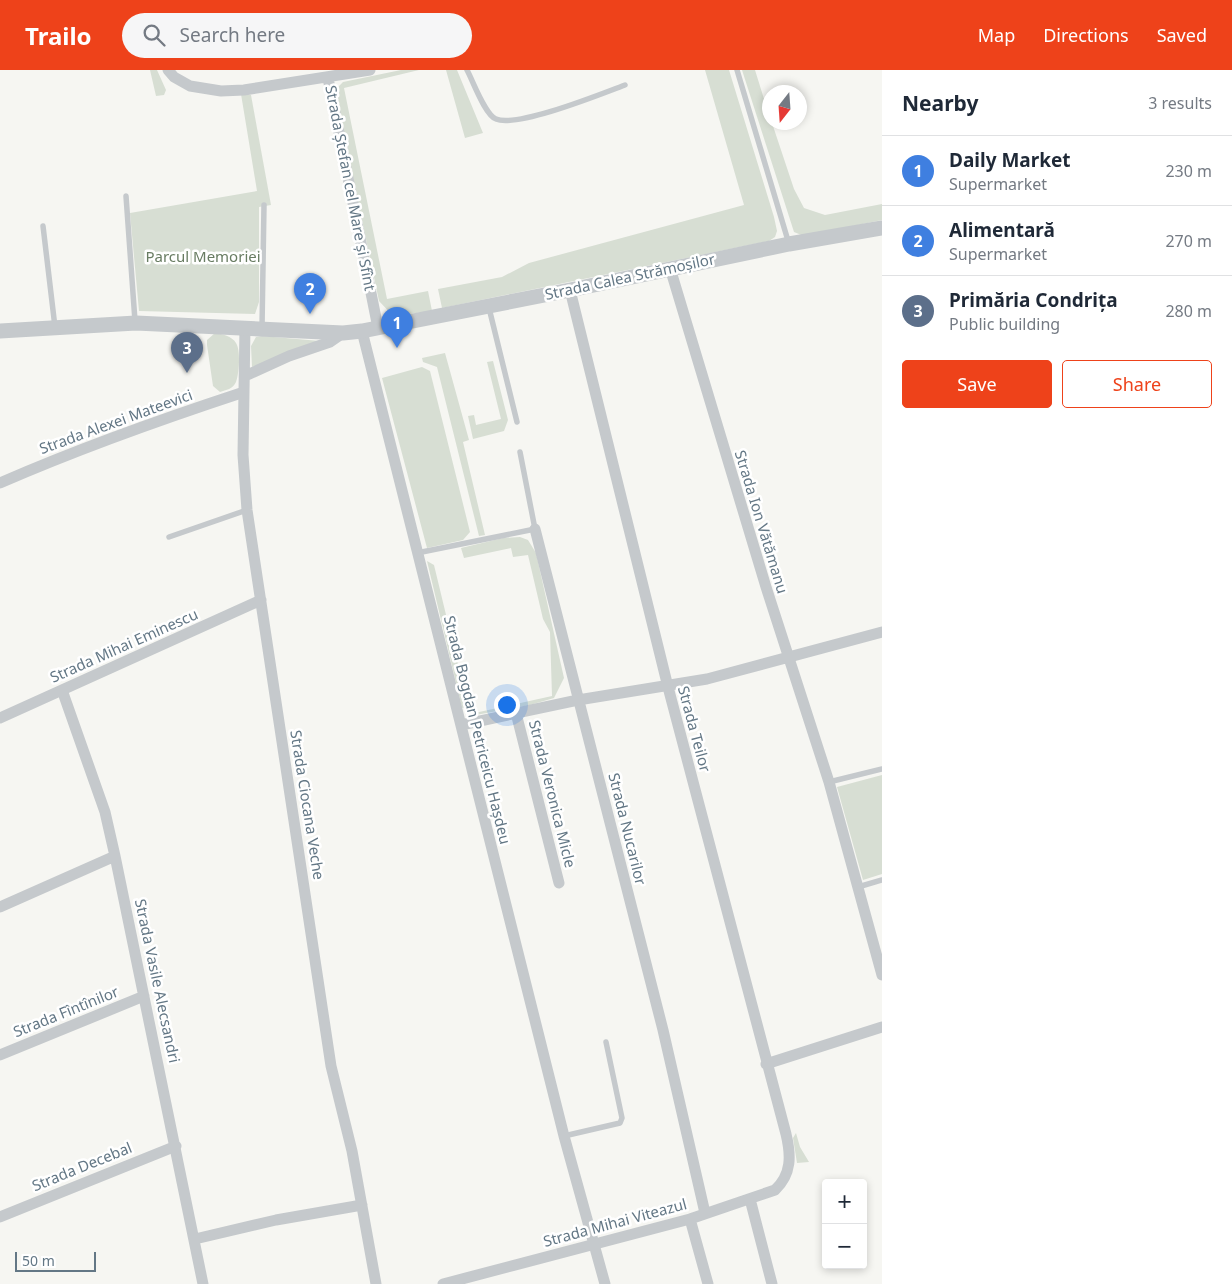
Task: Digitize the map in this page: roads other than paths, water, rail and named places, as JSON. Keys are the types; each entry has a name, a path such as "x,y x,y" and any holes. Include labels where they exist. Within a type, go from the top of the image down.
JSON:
{"street":[{"path":"168,70 174,77 190,86 221,91 244,90 370,70"},
{"name":"Strada Ștefan cel Mare și Sfînt","path":"328,78 378,328"},
{"name":"Strada Calea Strămoșilor","path":"362,331 789,244 882,228"},
{"name":"Strada Ion Vătămanu","path":"670,268 788,656 829,782 882,975"},
{"name":"Strada Teilor","path":"570,290 668,686 790,1150 790,1165 786,1174"},
{"path":"0,331 136,323 343,333 362,331"},
{"name":"Strada Ciocana Veche","path":"245,327 243,455 247,510 331,1066 352,1151 376,1284"},
{"name":"Strada Bogdan Petriceicu Hașdeu","path":"362,331 564,1136 605,1284"},
{"path":"245,376 289,356 330,342 343,333"},
{"name":"Strada Alexei Mateevici","path":"0,483 52,460 244,392"},
{"name":"Strada Nucarilor","path":"535,529 662,1030 705,1213"},
{"name":"Strada Mihai Eminescu","path":"0,718 261,600"},
{"path":"461,725 578,700 668,686 748,670 788,656 882,632"},
{"name":"Strada Vasile Alecsandri","path":"62,690 105,812 176,1146 202,1284"},
{"name":"Strada Veronica Micle","path":"516,713 558,883"},
{"path":"0,907 115,856"},
{"name":"Strada Fîntînilor","path":"0,1055 144,996"},
{"path":"766,1064 882,1027"},
{"name":"Strada Decebal","path":"0,1217 176,1146"},
{"name":"Strada Mihai Viteazul","path":"443,1284 593,1245 750,1199 775,1190 782,1184 786,1174"},
{"path":"750,1199 772,1284"},
{"path":"195,1239 276,1220 362,1205"},
{"path":"690,1218 708,1284"}],"lane":[{"path":"468,70 488,112 495,119 504,120 543,114 625,85"},
{"path":"737,70 789,244"},
{"path":"126,196 136,323"},
{"path":"262,328 264,205"},
{"path":"43,226 55,327"},
{"path":"488,306 517,422"},
{"name":"Strada Nucarilor","path":"520,452 535,529"},
{"path":"169,537 247,510"},
{"path":"417,553 535,529"},
{"path":"829,782 882,769"},
{"path":"858,887 882,880"},
{"path":"564,1136 620,1123 622,1118 606,1042"}],"place":[{"name":"Alimentară","path":"310,314"},
{"name":"Daily Market","path":"397,348"},
{"name":"Primăria Condrița","path":"187,373"}],"park label":[{"name":"Parcul Memoriei","path":"203,257"}]}
